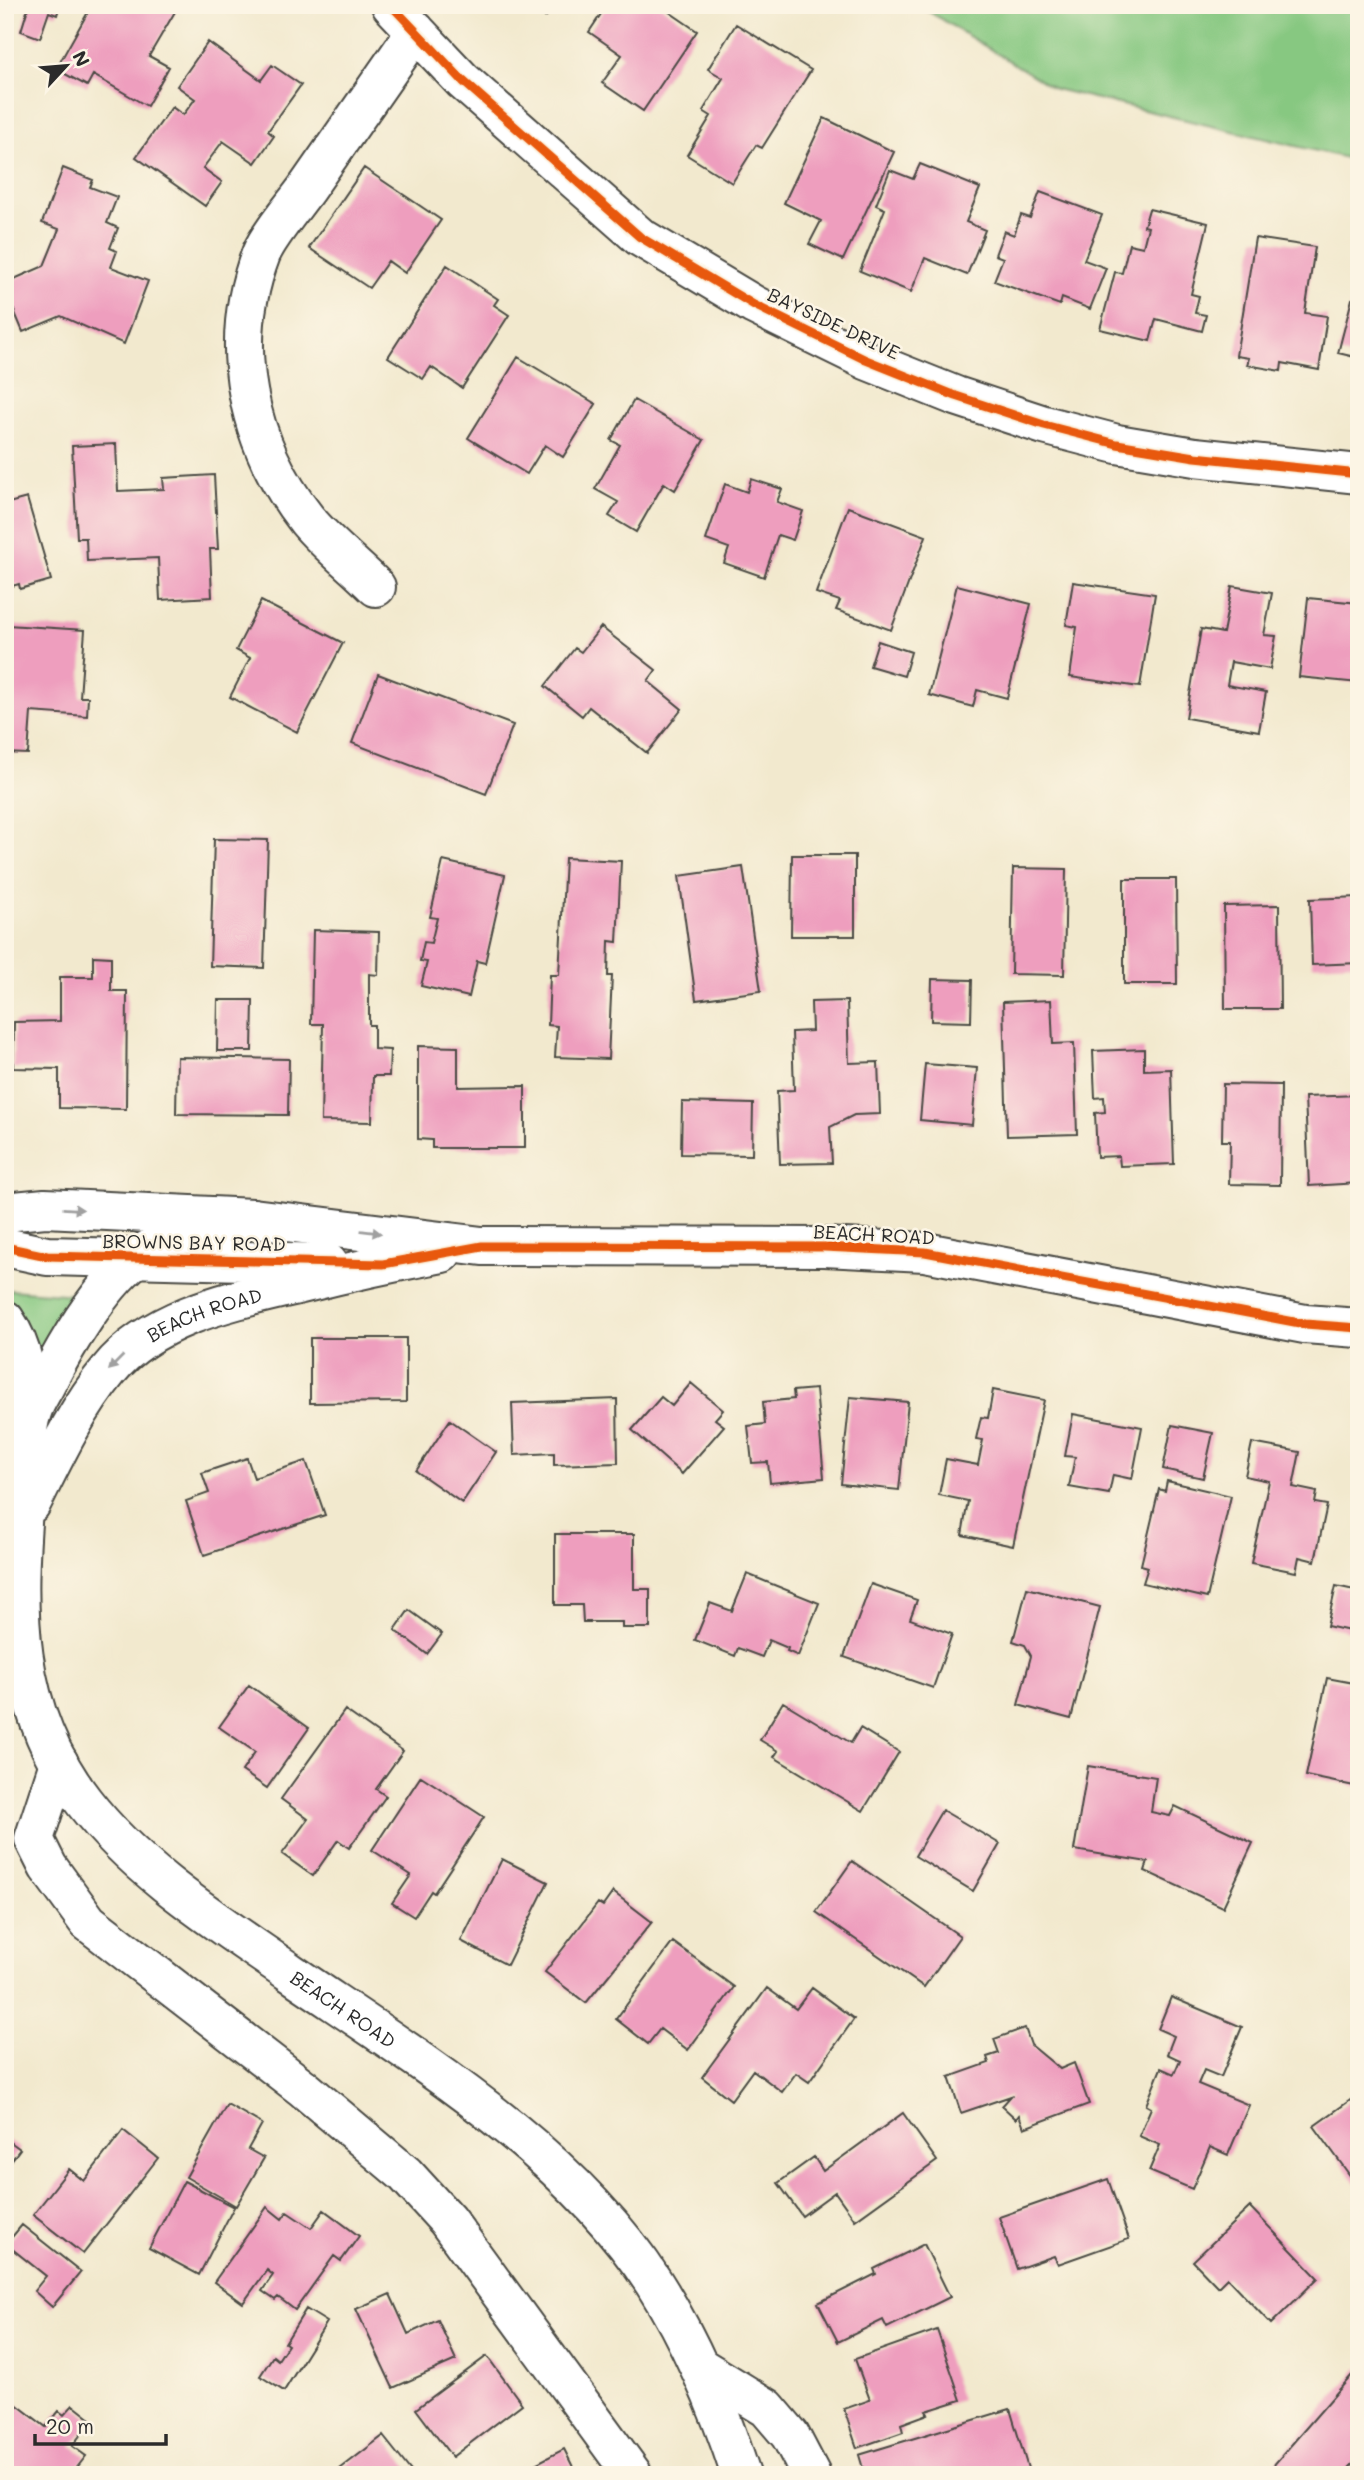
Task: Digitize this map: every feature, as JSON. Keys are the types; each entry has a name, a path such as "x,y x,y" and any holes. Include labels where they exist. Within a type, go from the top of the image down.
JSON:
{"main road":[{"name":"BAYSIDE DRIVE","path":"404,18 463,81 640,237 754,305 866,360 956,396 1044,425 1117,444 1195,457 1359,474"},
{"path":"376,587 308,521 269,455 246,388 243,330 249,296 262,252 404,18"},
{"name":"BROWNS BAY ROAD","path":"5,1212 45,1208 253,1217"},
{"path":"134,1259 181,1235 213,1224 253,1217"},
{"name":"BEACH ROAD","path":"253,1217 482,1246 824,1247 925,1252 1305,1324 1359,1328"},
{"name":"BEACH ROAD","path":"22,1521 66,1435 88,1399 109,1369 149,1335 170,1323 203,1311 383,1264 482,1246"},
{"name":"BROWNS BAY ROAD","path":"5,1247 47,1256 383,1264"},
{"name":"BEACH ROAD","path":"134,1259 104,1291 58,1361 30,1415 18,1594 21,1650 28,1688 59,1763 82,1800 144,1868 497,2118 577,2190 629,2248 653,2282 700,2367 724,2423 741,2475"},
{"path":"5,1321 23,1357 29,1384 30,1415"},
{"path":"59,1763 34,1839 48,1867 88,1922 303,2088 405,2174 447,2220 633,2475"},
{"path":"700,2367 766,2408 790,2435 811,2475"}],"green space":[{"path":"918,5 1359,5 1359,161 1055,89"},
{"path":"10,1290 76,1295 81,1298 40,1357 5,1298"}],"building":[{"path":"29,5 60,5 57,15 49,12 40,38 21,31"},
{"path":"92,5 169,5 176,10 149,56 169,67 147,106 93,75 87,86 56,69"},
{"path":"536,5 561,5 545,17"},
{"path":"607,5 659,5 697,31 643,111 602,83 622,55 589,32"},
{"path":"736,24 811,70 762,148 756,145 732,183 687,155 711,116 703,111 723,78 708,69"},
{"path":"208,42 261,80 272,65 301,85 268,131 274,136 255,163 223,141 203,168 222,182 205,206 136,157 172,107 183,115 195,99 177,86"},
{"path":"824,118 894,152 843,260 809,244 821,221 784,203"},
{"path":"920,164 980,188 966,222 985,230 967,275 925,258 911,292 860,271 885,209 876,205 890,170 913,179"},
{"path":"63,168 93,180 90,187 117,197 107,223 118,228 110,248 117,251 111,267 148,281 124,344 61,316 23,332 5,289 5,283 44,266 59,229 42,223"},
{"path":"364,168 441,220 405,273 388,261 369,288 309,248"},
{"path":"1040,192 1102,215 1084,260 1106,268 1090,309 1062,298 1060,305 994,281 1003,258 995,255 1004,231 1014,235 1021,215 1030,218"},
{"path":"1149,209 1208,223 1191,294 1199,296 1195,313 1206,315 1202,331 1156,319 1150,341 1100,329 1115,272 1122,273 1129,244 1143,247 1148,227 1144,226"},
{"path":"1255,238 1315,247 1305,313 1327,316 1319,370 1282,363 1281,371 1247,365 1249,358 1236,356"},
{"path":"447,265 498,299 494,305 509,315 462,388 431,367 423,379 388,357"},
{"path":"1352,299 1359,301 1359,358 1338,353"},
{"path":"518,357 596,404 563,457 545,445 527,474 468,438"},
{"path":"634,400 704,440 675,490 664,483 636,532 609,516 618,502 595,489 620,445 611,440"},
{"path":"116,444 118,491 164,489 163,478 214,475 218,549 210,549 212,597 160,600 158,558 87,561 86,538 77,538 72,446"},
{"path":"751,479 782,489 777,502 803,511 793,540 778,535 764,577 724,563 729,548 706,540 725,484 747,492"},
{"path":"27,498 51,580 20,589 19,584 5,588 5,504"},
{"path":"848,507 926,536 891,630 836,610 840,601 816,593"},
{"path":"1073,582 1155,594 1140,687 1070,677 1077,627 1066,625"},
{"path":"957,585 1031,604 1007,698 977,690 973,707 929,695"},
{"path":"1232,586 1272,593 1264,635 1276,636 1270,669 1231,662 1227,685 1266,692 1259,731 1186,718 1201,629 1223,633"},
{"path":"1308,598 1359,603 1359,683 1299,677"},
{"path":"261,601 343,643 297,732 230,697 250,658 236,650"},
{"path":"7,625 85,630 80,697 88,697 87,716 31,712 28,754 5,753"},
{"path":"601,627 656,670 648,681 682,709 647,753 589,707 582,716 545,686 575,648 581,652"},
{"path":"878,641 911,652 904,676 870,666"},
{"path":"378,674 513,725 486,794 352,743"},
{"path":"214,839 268,840 264,968 210,966"},
{"path":"792,855 855,855 855,936 791,936"},
{"path":"565,858 621,861 617,942 609,941 608,976 612,976 608,1059 555,1057 557,1026 548,1025 550,975 559,975"},
{"path":"443,861 505,875 485,963 477,961 469,997 421,986 427,962 420,961 424,942 431,943 437,918 430,917"},
{"path":"743,867 761,991 696,1000 679,876"},
{"path":"1013,868 1066,869 1064,975 1011,974"},
{"path":"1124,879 1176,879 1177,984 1124,984"},
{"path":"1359,897 1359,963 1312,965 1310,899"},
{"path":"1279,905 1280,1009 1225,1009 1224,906"},
{"path":"313,930 379,932 378,975 369,974 369,1025 374,1025 374,1049 390,1050 389,1076 373,1076 372,1122 321,1121 323,1024 311,1024"},
{"path":"93,956 111,957 111,991 127,991 126,1109 59,1108 59,1069 13,1068 14,1022 60,1021 60,977 93,977"},
{"path":"932,979 972,980 971,1022 931,1021"},
{"path":"218,1000 253,1000 252,1051 217,1051"},
{"path":"1051,1000 1053,1044 1074,1043 1077,1134 1007,1136 1003,1002"},
{"path":"847,1001 849,1063 878,1062 880,1114 854,1115 830,1127 832,1163 780,1164 777,1091 794,1090 792,1032 812,1031 811,1002"},
{"path":"418,1046 458,1047 458,1087 525,1086 525,1148 432,1148 432,1140 418,1139"},
{"path":"1144,1049 1144,1070 1171,1069 1174,1164 1120,1166 1119,1156 1097,1157 1095,1113 1105,1112 1104,1097 1095,1098 1093,1051"},
{"path":"177,1057 289,1059 288,1115 176,1114"},
{"path":"925,1064 977,1068 972,1125 920,1120"},
{"path":"1223,1084 1281,1085 1280,1185 1229,1184 1230,1141 1222,1141"},
{"path":"1359,1095 1359,1183 1309,1186 1305,1097"},
{"path":"682,1102 753,1104 752,1155 681,1154"},
{"path":"310,1338 406,1338 406,1402 310,1403"},
{"path":"691,1383 723,1410 715,1419 724,1426 682,1474 632,1430 661,1397 672,1406"},
{"path":"816,1389 824,1478 770,1483 768,1462 752,1463 748,1426 765,1424 763,1402 794,1399 793,1391"},
{"path":"993,1390 1044,1400 1013,1546 962,1535 968,1501 939,1495 946,1459 978,1465 983,1440 976,1439 981,1417 988,1418"},
{"path":"850,1397 908,1402 899,1490 841,1484"},
{"path":"617,1399 618,1463 554,1465 554,1453 514,1455 512,1403"},
{"path":"1073,1414 1142,1427 1132,1479 1113,1475 1109,1494 1069,1487 1075,1457 1065,1456"},
{"path":"450,1420 496,1452 462,1503 416,1471"},
{"path":"1172,1425 1213,1433 1203,1478 1163,1469"},
{"path":"1252,1443 1300,1452 1293,1487 1317,1492 1315,1503 1327,1505 1315,1561 1299,1557 1296,1572 1251,1563 1269,1481 1245,1476"},
{"path":"247,1458 254,1478 306,1461 325,1515 204,1555 186,1501 209,1493 202,1473"},
{"path":"1167,1481 1231,1496 1207,1598 1143,1583 1148,1567 1141,1565 1159,1489 1165,1491"},
{"path":"555,1534 634,1534 634,1589 650,1589 650,1628 622,1628 622,1622 583,1622 582,1605 555,1605"},
{"path":"747,1574 819,1603 798,1656 787,1651 788,1648 769,1640 762,1657 738,1648 735,1656 695,1640 710,1603 732,1611"},
{"path":"871,1584 917,1600 910,1619 952,1634 933,1688 844,1657"},
{"path":"1336,1586 1359,1591 1359,1633 1327,1626"},
{"path":"1027,1588 1100,1607 1071,1719 1018,1705 1031,1656 1025,1645 1013,1641"},
{"path":"409,1610 442,1634 427,1654 395,1630"},
{"path":"1327,1678 1359,1684 1359,1787 1306,1776"},
{"path":"249,1685 309,1728 267,1788 242,1771 255,1752 219,1727"},
{"path":"783,1702 851,1743 860,1728 899,1752 863,1811 774,1757 778,1751 760,1740"},
{"path":"345,1710 403,1751 376,1789 386,1796 349,1848 338,1840 313,1876 282,1854 308,1819 281,1799"},
{"path":"1088,1766 1156,1777 1151,1812 1170,1816 1175,1806 1253,1843 1223,1907 1145,1871 1148,1862 1074,1850"},
{"path":"421,1776 484,1817 434,1893 431,1891 414,1917 392,1903 411,1875 372,1850"},
{"path":"942,1810 1000,1844 973,1891 915,1856"},
{"path":"502,1859 548,1882 507,1965 461,1941"},
{"path":"852,1861 960,1936 924,1987 816,1912"},
{"path":"613,1892 652,1922 586,2003 545,1972 598,1903 603,1906"},
{"path":"673,1942 734,1987 688,2050 660,2029 648,2044 616,2019"},
{"path":"767,1988 796,2009 812,1988 854,2019 809,2082 796,2073 782,2092 753,2070 731,2100 702,2077"},
{"path":"1171,1997 1242,2027 1221,2077 1204,2070 1198,2084 1249,2105 1228,2155 1210,2147 1192,2189 1149,2171 1160,2145 1139,2136 1151,2108 1146,2105 1161,2068 1174,2074 1180,2060 1167,2054 1174,2036 1158,2029"},
{"path":"1025,2028 1031,2045 1060,2069 1074,2063 1089,2104 1024,2128 1019,2115 1016,2119 1002,2106 1011,2096 961,2113 949,2077 989,2063 987,2057 999,2053 994,2039"},
{"path":"1359,2094 1359,2188 1314,2126"},
{"path":"227,2104 262,2124 248,2149 264,2158 236,2206 186,2177"},
{"path":"903,2113 937,2161 855,2220 835,2192 802,2216 778,2183 814,2157 823,2171"},
{"path":"123,2130 158,2158 83,2254 33,2215 69,2169 84,2181"},
{"path":"5,2138 20,2149 5,2169"},
{"path":"1108,2179 1129,2239 1058,2264 1054,2256 1017,2269 999,2217"},
{"path":"184,2181 234,2207 199,2275 149,2248"},
{"path":"267,2207 282,2219 287,2212 311,2228 324,2210 359,2236 341,2261 334,2256 295,2310 278,2297 275,2300 262,2291 273,2275 267,2270 243,2303 214,2282"},
{"path":"1250,2207 1318,2278 1271,2324 1227,2278 1218,2287 1193,2261"},
{"path":"22,2225 81,2272 52,2307 34,2291 46,2276 6,2244"},
{"path":"924,2244 950,2297 887,2328 883,2320 838,2342 818,2303 876,2274 874,2269"},
{"path":"390,2294 408,2334 438,2320 456,2360 393,2388 356,2309"},
{"path":"306,2309 327,2322 284,2391 260,2376 273,2356 278,2360"},
{"path":"937,2330 961,2400 926,2411 928,2414 901,2424 903,2432 857,2448 844,2409 870,2400 855,2359"},
{"path":"487,2356 522,2404 452,2457 416,2409"},
{"path":"1359,2367 1359,2457 1343,2475 1265,2475"},
{"path":"7,2397 46,2427 59,2411 64,2415 73,2405 92,2420 72,2446 86,2456 71,2475 10,2475 5,2471"},
{"path":"1010,2409 1030,2475 865,2475 859,2455"},
{"path":"383,2436 414,2475 337,2475 336,2472"},
{"path":"564,2449 577,2475 514,2475"}],"cycle path":[{"path":"391,5 463,81 640,237 754,305 866,360 956,396 1044,425 1117,444 1195,457 1359,474"},
{"path":"5,1247 47,1256 383,1264 482,1246 824,1247 925,1252 1305,1324 1359,1328"}]}
